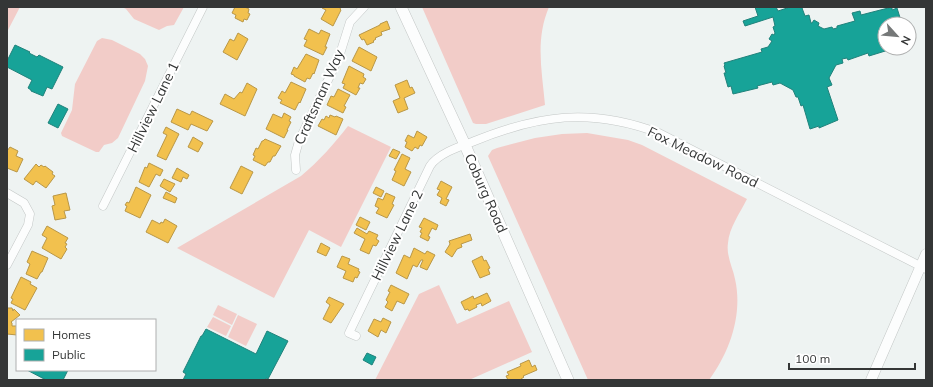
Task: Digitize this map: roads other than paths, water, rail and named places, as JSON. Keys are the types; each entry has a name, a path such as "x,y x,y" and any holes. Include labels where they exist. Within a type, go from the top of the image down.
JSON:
{"main road":[{"name":"Coburg Road","path":"400,7 465,145 568,380"}],"street":[{"name":"Hillview Lane 1","path":"103,206 203,7"},
{"name":"Craftsman Way","path":"296,170 295,154 298,141 339,57 350,22 364,7"},
{"name":"Fox Meadow Road","path":"465,145 511,127 554,118 584,117 604,119 638,126 668,138 923,268"},
{"name":"Hillview Lane 2","path":"356,336 349,333 430,166 437,158 465,145"},
{"path":"7,193 24,203 30,214 28,225 7,266"},
{"path":"871,380 923,268 926,254"}]}
